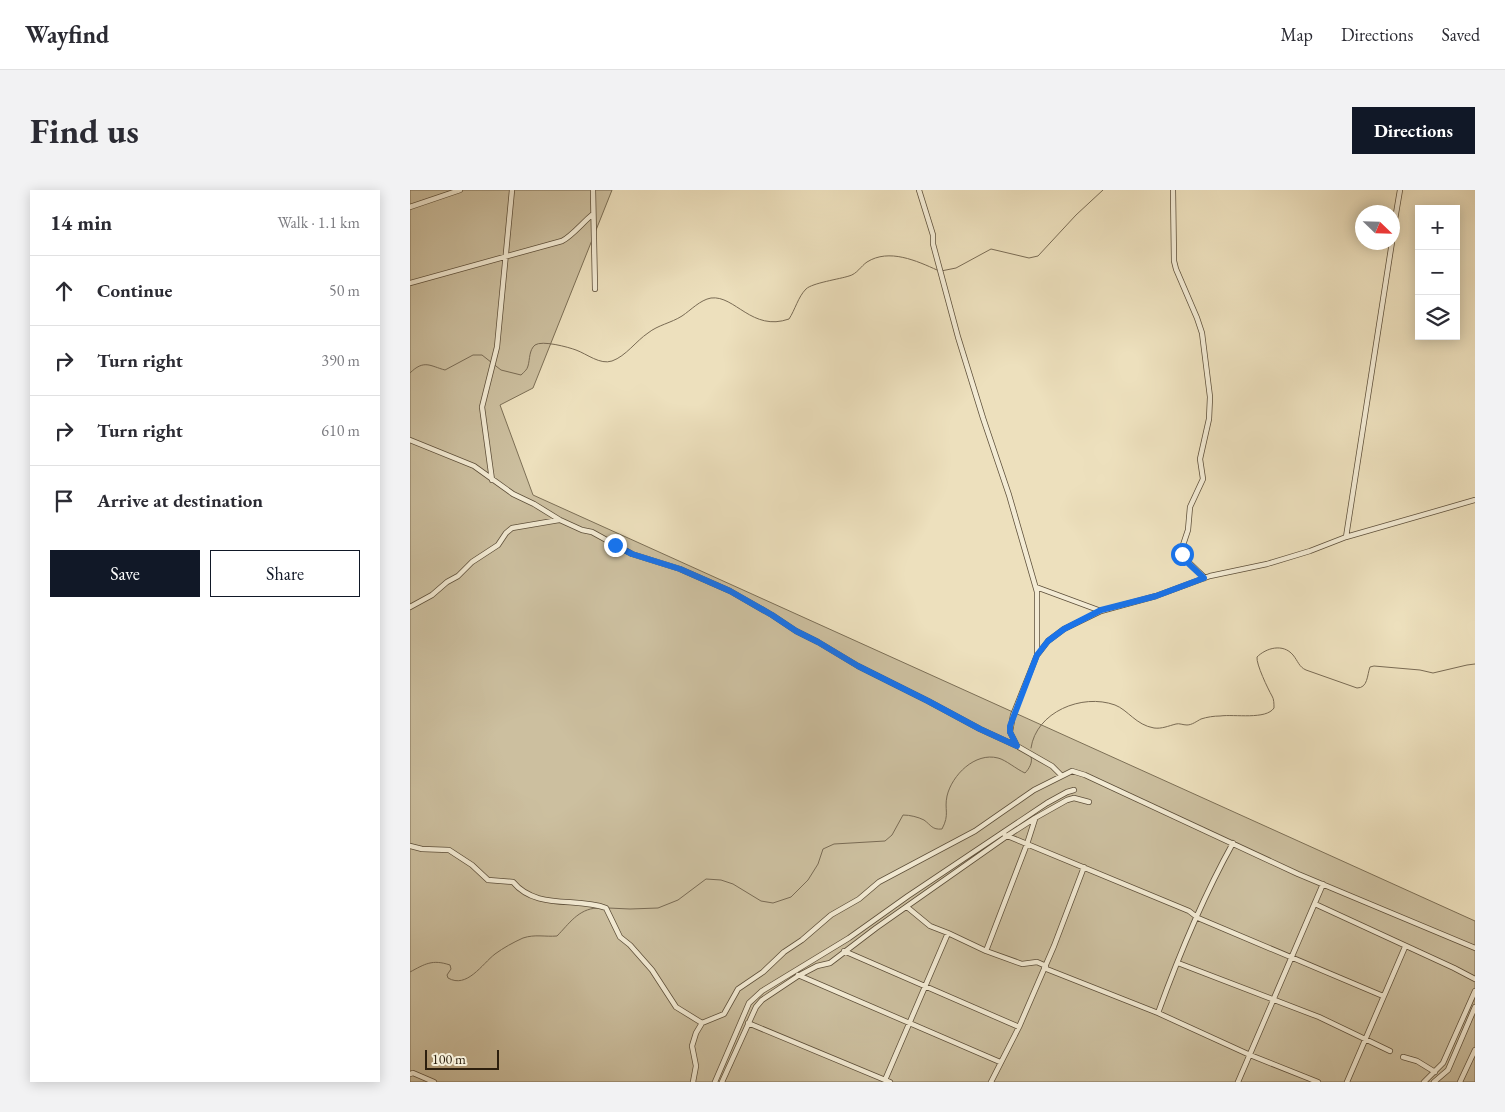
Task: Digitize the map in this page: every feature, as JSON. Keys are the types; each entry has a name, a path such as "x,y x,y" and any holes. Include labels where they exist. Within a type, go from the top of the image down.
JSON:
{"street":[{"path":"410,207 460,190"},
{"path":"492,480 482,407 497,347 512,190"},
{"path":"593,190 595,289"},
{"path":"919,190 933,235 958,337 1009,495 1036,587 1037,655"},
{"path":"1173,190 1174,260 1202,333 1210,397 1209,419 1200,459 1203,479 1190,507 1188,530 1181,551 1183,557 1204,578"},
{"path":"1397,205 1400,190"},
{"path":"410,283 506,258 567,238 592,214"},
{"path":"1346,538 1391,250"},
{"path":"410,440 474,466 513,494 560,520 582,530 592,532 632,554 680,569 730,591 853,663 980,729 1017,746 1052,766 1061,776"},
{"path":"1017,746 1010,732 1010,726 1037,655 1048,641 1064,629 1101,610 1156,596 1204,578 1266,564 1475,500"},
{"path":"410,607 432,595 447,582 458,576 472,562 498,545 512,528 560,520"},
{"path":"1036,587 1101,610"},
{"path":"693,1082 696,1066 692,1046 702,1023 724,1014 738,989 763,972 784,952 802,940 831,915 859,899 890,876 975,831 1034,790 1072,771 1078,772 1323,884 1475,948"},
{"path":"723,1082 758,1003 798,976 817,966 830,963 1047,803 1074,790"},
{"path":"715,1082 749,1003 762,991 845,940 1004,835 1067,800 1074,798 1089,802"},
{"path":"986,951 1035,818"},
{"path":"1004,835 1189,911 1198,918 1383,996"},
{"path":"1158,1013 1222,862 1233,843"},
{"path":"410,846 422,849 448,850 472,865 488,880 513,882 522,892 535,898 567,903 588,903 606,908 620,937 630,945 652,970 676,1007 702,1023"},
{"path":"991,1082 1019,1027 1045,967 1084,867"},
{"path":"1238,1082 1323,884"},
{"path":"1315,904 1475,979"},
{"path":"907,907 930,926 986,951 1022,964 1037,962 1045,967 1158,1013 1250,1055 1318,1082"},
{"path":"870,923 876,928"},
{"path":"748,1023 878,1080 888,1081 948,933"},
{"path":"1347,1082 1405,947"},
{"path":"844,952 1019,1027"},
{"path":"1178,962 1319,1018 1390,1051"},
{"path":"793,971 798,976 1000,1062"},
{"path":"781,979 784,985"},
{"path":"1424,1082 1441,1067 1475,991"},
{"path":"1434,1082 1448,1070 1475,1007"},
{"path":"1460,1082 1475,1050"},
{"path":"1403,1057 1417,1061 1434,1072"},
{"path":"410,1074 413,1073 434,1082"}],"shaded area":[{"path":"410,190 612,190 533,388 500,405 533,495 1475,921 1475,1082 410,1082"}],"waterway":[{"path":"941,271 956,268 991,249 1029,258 1038,256 1076,215 1103,190"},
{"path":"410,373 423,365 445,370 473,355 482,355 501,370 521,375 528,367 533,347 543,343 572,349 607,362 622,356 652,330 678,318 707,299 720,299 754,317 776,322 789,319 801,296 809,287 852,275 867,262 876,258 884,256 903,257 937,270"},
{"path":"1031,748 1035,735 1042,724 1062,708 1075,704 1102,702 1115,705 1142,724 1154,728 1177,724 1189,725 1201,719 1211,717 1250,716 1270,712 1274,708 1274,700 1260,671 1257,657 1265,651 1275,648 1289,651 1300,666 1306,670 1357,688 1363,686 1370,667 1374,666 1433,673 1475,664"},
{"path":"608,908 658,908 678,900 706,879 721,880 733,884 761,901 773,903 791,897 808,880 818,864 823,849 834,844 885,841 892,835 903,815 919,818 934,828 942,829 946,819 946,801 950,788 959,773 966,767 981,758 989,757 1001,759 1025,773 1030,765 1031,757"},
{"path":"410,972 429,963 438,962 450,965 451,969 447,975 448,978 455,981 468,978 495,954 512,943 527,937 557,936 579,914 597,908"}],"route":[{"path":"615,545 632,554 680,569 730,591 839,656 980,729 1017,746 1010,732 1013,714 1024,691 1037,655 1048,641 1064,629 1101,610 1156,596 1204,578 1189,564 1182,554"}]}
